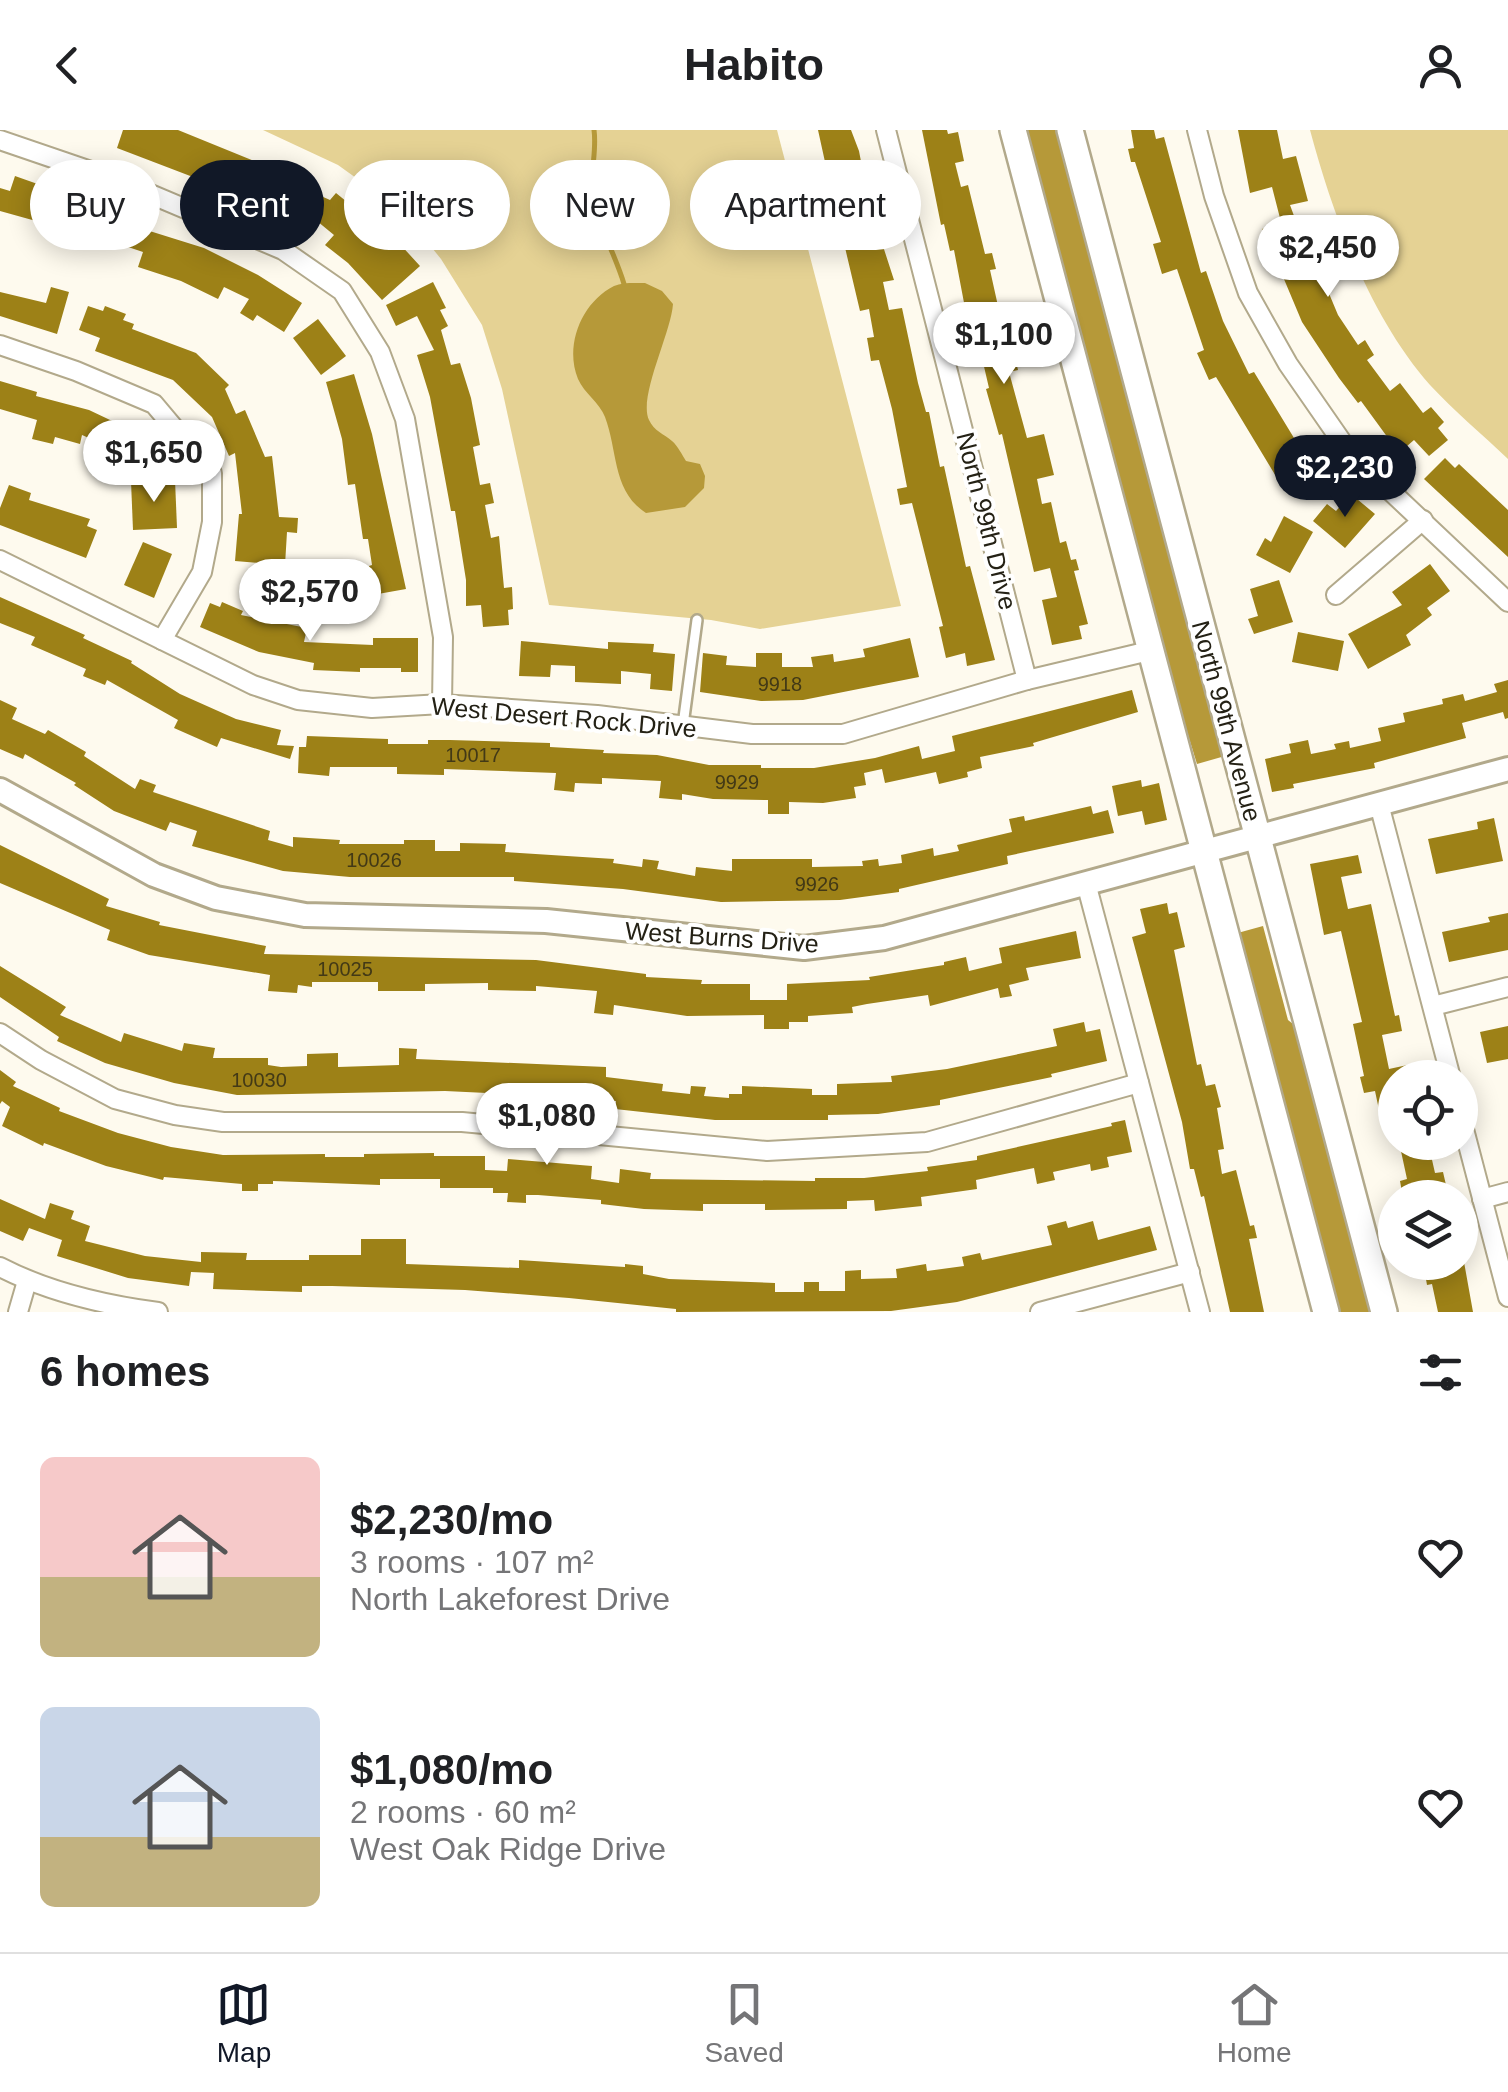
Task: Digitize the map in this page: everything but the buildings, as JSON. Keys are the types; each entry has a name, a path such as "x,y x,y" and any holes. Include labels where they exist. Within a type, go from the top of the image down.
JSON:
{"main road":[{"path":"1013,130 1326,1312"},
{"name":"North 99th Avenue","path":"1070,130 1384,1312"}],"street":[{"name":"North 99th Drive","path":"886,130 1028,680"},
{"path":"1197,130 1214,196 1248,293 1288,364 1350,452 1508,602"},
{"path":"0,140 116,180 283,250 342,291 380,352 405,419 444,636 442,704"},
{"path":"0,345 154,404 212,473 212,522 202,572 162,640"},
{"path":"1336,595 1423,520"},
{"name":"West Desert Rock Drive","path":"0,560 253,685 298,700 372,708 442,704 596,715 752,734 843,734 1028,680 1149,651"},
{"name":"West Burns Drive","path":"0,790 154,874 216,898 305,915 546,921 804,948 884,938 1508,769"},
{"path":"1379,804 1446,1060"},
{"path":"1086,883 1200,1312"},
{"path":"1432,1006 1508,987"},
{"path":"0,1033 40,1060 115,1099 175,1115 222,1122 462,1122 767,1151 927,1142 1139,1083"},
{"path":"1472,1160 1508,1297"},
{"path":"1482,1199 1508,1192"},
{"path":"0,1267 27,1281 126,1308 158,1312"},
{"path":"1040,1312 1190,1272"},
{"path":"18,1312 27,1281"}],"lane":[{"path":"682,725 697,620"}],"shaded area":[{"path":"263,130 777,130 785,160 690,160 690,250 808,250 901,606 760,629 711,620 549,605 502,389 482,325 434,250 510,250 510,160 344,160 344,169"},
{"path":"1022,130 1062,130 1225,756 1197,764 1150,612"},
{"path":"1310,130 1508,130 1508,459 1430,385 1389,329 1342,231"},
{"path":"645,283 662,291 673,304 651,381 649,420 674,443 686,461 700,464 705,476 704,488 685,507 646,513 635,504 622,482 605,417 578,379 573,352 579,326 593,302 614,286"},
{"path":"1263,926 1288,1020 1293,1024 1316,1092 1375,1312 1336,1312 1234,934"}],"waterway":[{"path":"594,130 595,205 624,284"}]}
